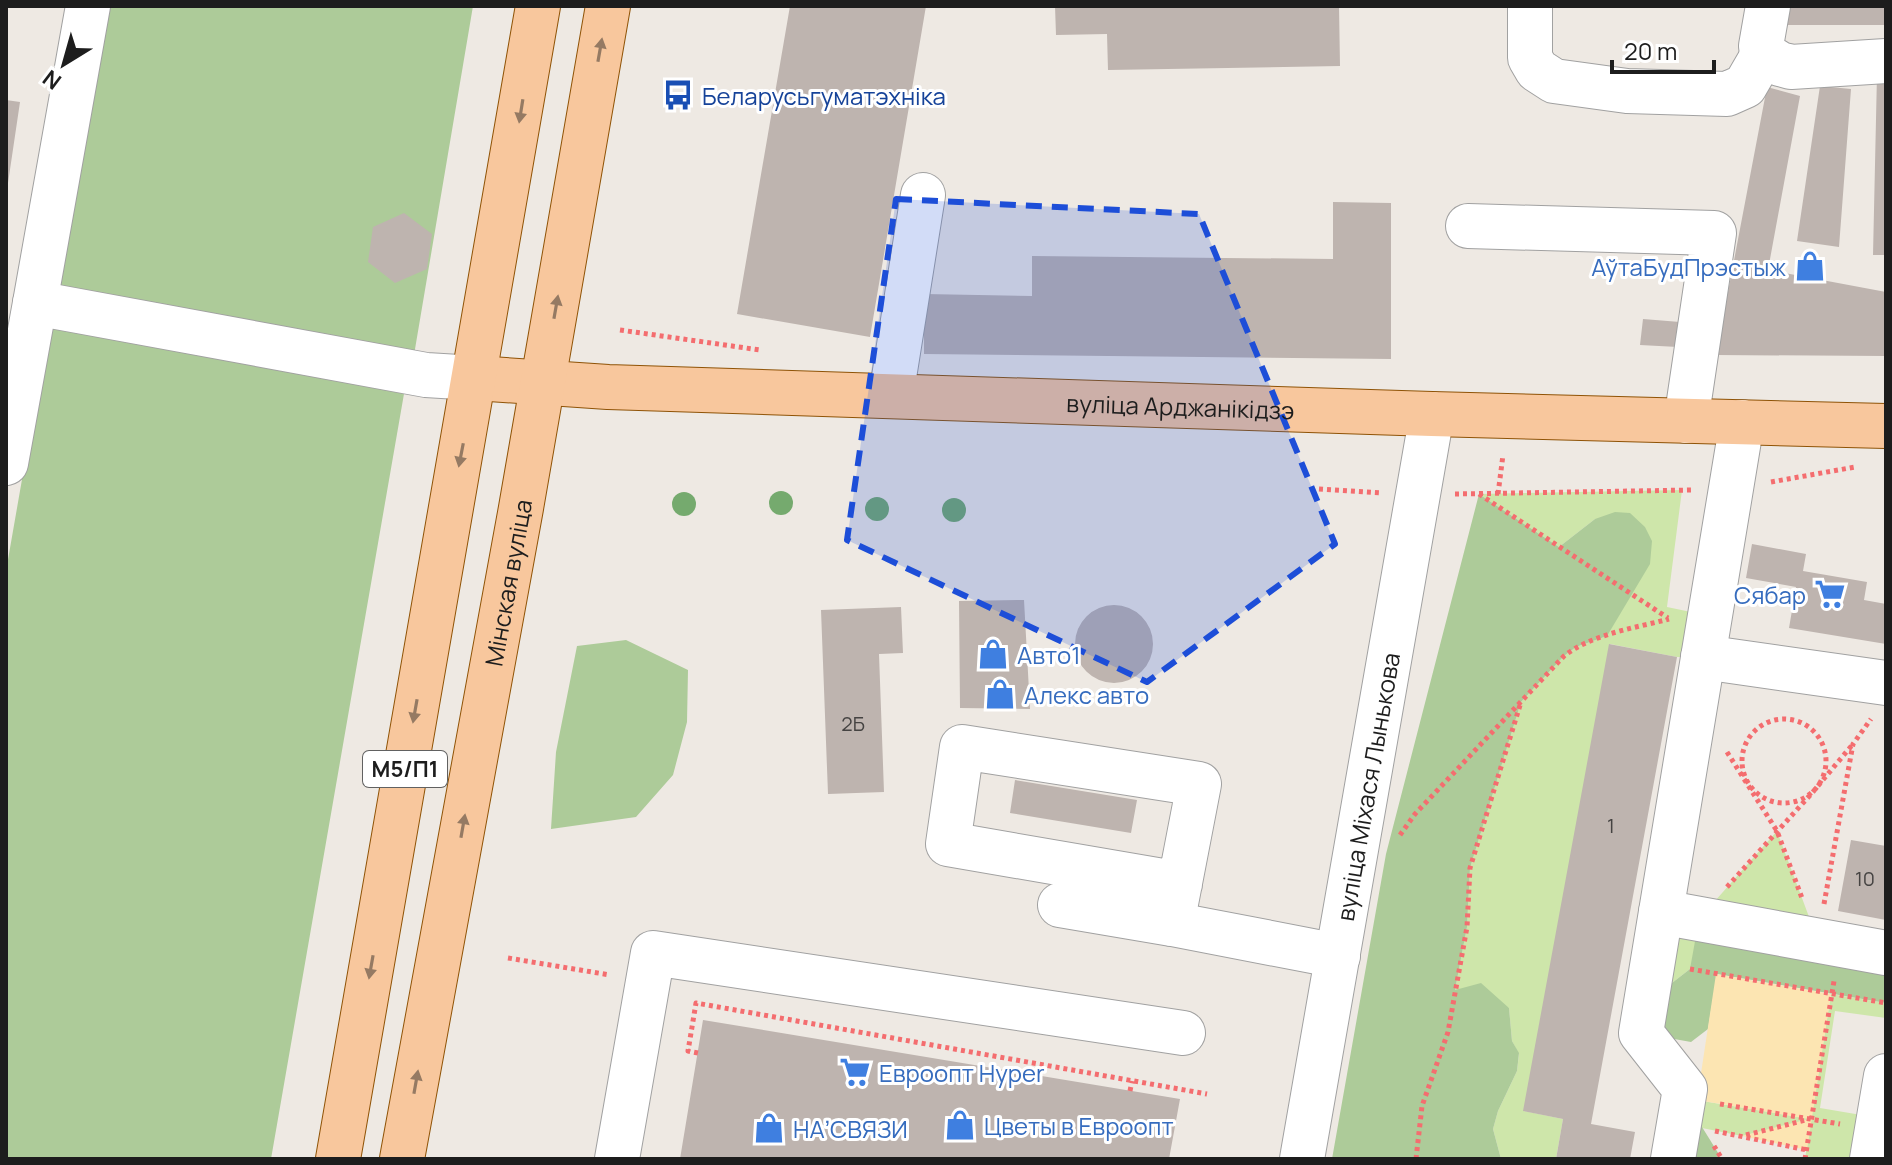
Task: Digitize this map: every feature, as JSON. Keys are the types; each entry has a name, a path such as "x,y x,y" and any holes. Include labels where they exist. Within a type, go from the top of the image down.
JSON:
{"main road":[{"name":"М5/П1","path":"338,1159 538,6"},
{"name":"Мінская вуліца","path":"402,1159 608,6"},
{"name":"вуліца Арджанікідзэ","path":"475,378 891,396 1742,422 1877,445"}],"street":[{"path":"6,463 88,6"},
{"path":"1530,6 1530,58 1537,70 1554,81 1627,91 1727,94 1745,86 1763,55 1761,46 1768,6"},
{"path":"1763,55 1791,67 1886,61"},
{"path":"891,396 923,195"},
{"path":"1468,226 1714,233 1686,421"},
{"path":"35,303 426,375 475,378"},
{"name":"вуліца Міхася Лынькова","path":"1302,1159 1432,414"},
{"path":"1687,1128 1685,1089 1641,1033 1680,916 1695,705 1742,422"},
{"path":"1704,650 1882,697"},
{"path":"1176,904 1199,784 962,747 948,844 1176,904 1338,956"},
{"path":"1060,905 1176,904"},
{"path":"1680,916 1886,953"},
{"path":"617,1159 653,953 1183,1033"},
{"path":"1874,1145 1886,1076"}],"path":[{"path":"1319,489 1418,495 1731,490 1877,445"},
{"path":"1479,494 1669,619 1704,650"},
{"path":"1395,842 1415,814 1564,656 1592,640 1669,619"},
{"path":"1680,916 1777,831 1853,744 1882,697"},
{"path":"1416,1159 1422,1106 1448,1032 1467,927 1470,868 1521,702"},
{"path":"1695,705 1777,831 1829,942"},
{"path":"1775,720 1802,724 1821,743 1826,756 1825,770 1812,793 1800,800 1771,802 1749,785 1743,772 1745,745 1752,733 1763,725 1775,720"},
{"path":"1805,1159 1831,994 1829,942 1853,744"},
{"path":"508,958 678,987 696,1003 1207,1094"},
{"path":"1690,969 1886,1003"},
{"path":"696,1003 688,1051 698,1053"},
{"path":"1130,1091 1132,1081"},
{"path":"1742,1136 1811,1119"},
{"path":"1687,1128 1811,1119 1874,1145"},
{"path":"1687,1128 1807,1150"}],"highlighted area":[{"path":"896,199 1199,214 1335,544 1147,682 847,540"}],"green space":[{"path":"106,6 473,6 414,355 58,291"},
{"path":"49,325 405,388 271,1159 6,1159 6,571"},
{"path":"1682,490 1667,607 1710,616 1703,657 1677,657 1610,644 1524,1111 1563,1119 1556,1159 1501,1159 1493,1129 1517,1071 1519,1054 1512,1041 1509,1008 1455,990 1467,927 1470,868 1521,702 1564,656 1576,647 1607,636 1595,519 1559,547 1479,494"},
{"path":"1479,494 1559,547 1595,519 1615,512 1630,513 1645,527 1652,541 1650,564 1607,636 1576,647 1564,656 1521,702 1470,868 1467,927 1455,990 1481,983 1509,1008 1512,1041 1519,1053 1517,1071 1493,1129 1501,1159 1332,1159 1386,854"},
{"path":"626,640 688,670 687,722 673,775 636,817 551,829 556,752 577,646"},
{"path":"1777,831 1818,941 1690,969 1663,990 1661,912 1699,919"},
{"path":"1699,919 1886,953 1886,1003 1717,974 1708,1029 1691,1042 1641,1033 1663,990 1690,969"},
{"path":"1831,994 1886,1003 1886,1018 1835,1011 1820,1108 1879,1118 1872,1159 1805,1159"},
{"path":"1684,1098 1811,1119 1742,1136 1702,1128"},
{"path":"1684,1098 1720,1156 1673,1159"}],"sand":[{"path":"1716,974 1831,994 1807,1150 1742,1136 1809,1119 1697,1100"}],"building":[{"path":"790,6 926,6 870,337 737,314"},
{"path":"1055,6 1339,6 1340,66 1108,70 1107,34 1056,35"},
{"path":"1778,6 1886,6 1886,25 1777,25"},
{"path":"1877,74 1886,74 1886,255 1873,255"},
{"path":"1820,86 1851,89 1839,247 1797,241"},
{"path":"1767,87 1800,96 1768,270 1886,292 1886,356 1716,355"},
{"path":"6,100 20,102 8,183 6,183"},
{"path":"1333,202 1391,203 1391,359 924,354 924,294 1032,296 1032,256 1333,259"},
{"path":"404,213 432,234 427,269 395,283 368,262 373,227"},
{"path":"1643,319 1680,322 1678,347 1640,345"},
{"name":"Сябар","path":"1752,544 1806,554 1803,571 1867,582 1864,600 1886,604 1886,644 1789,628 1796,587 1746,578"},
{"name":"Авто1","path":"1024,600 1030,709 960,708 959,601"},
{"path":"1106,605 1122,605 1136,611 1147,622 1153,644 1147,666 1136,677 1122,683 1106,683 1092,677 1081,666 1075,652 1075,636 1081,622 1092,611"},
{"path":"901,607 903,653 879,654 884,792 828,794 821,610"},
{"path":"1609,644 1677,657 1591,1124 1635,1132 1630,1159 1556,1159 1563,1119 1523,1111"},
{"path":"1015,780 1137,800 1131,833 1010,813"},
{"path":"1851,840 1886,846 1886,920 1838,911"},
{"name":"Евроопт Hyper","path":"703,1020 1180,1099 1169,1159 680,1159"}],"place":[{"name":"Беларусьгуматэхніка","path":"678,95"},
{"name":"АўтаБудПрэстыж","path":"1810,266"},
{"name":"Сябар","path":"1830,594"},
{"name":"Авто1","path":"993,654"},
{"name":"Алекс авто","path":"1000,694"},
{"name":"Евроопт Hyper","path":"855,1072"},
{"name":"Цветы в Евроопт","path":"960,1125"},
{"name":"НАʼСВЯЗИ","path":"769,1128"}]}
